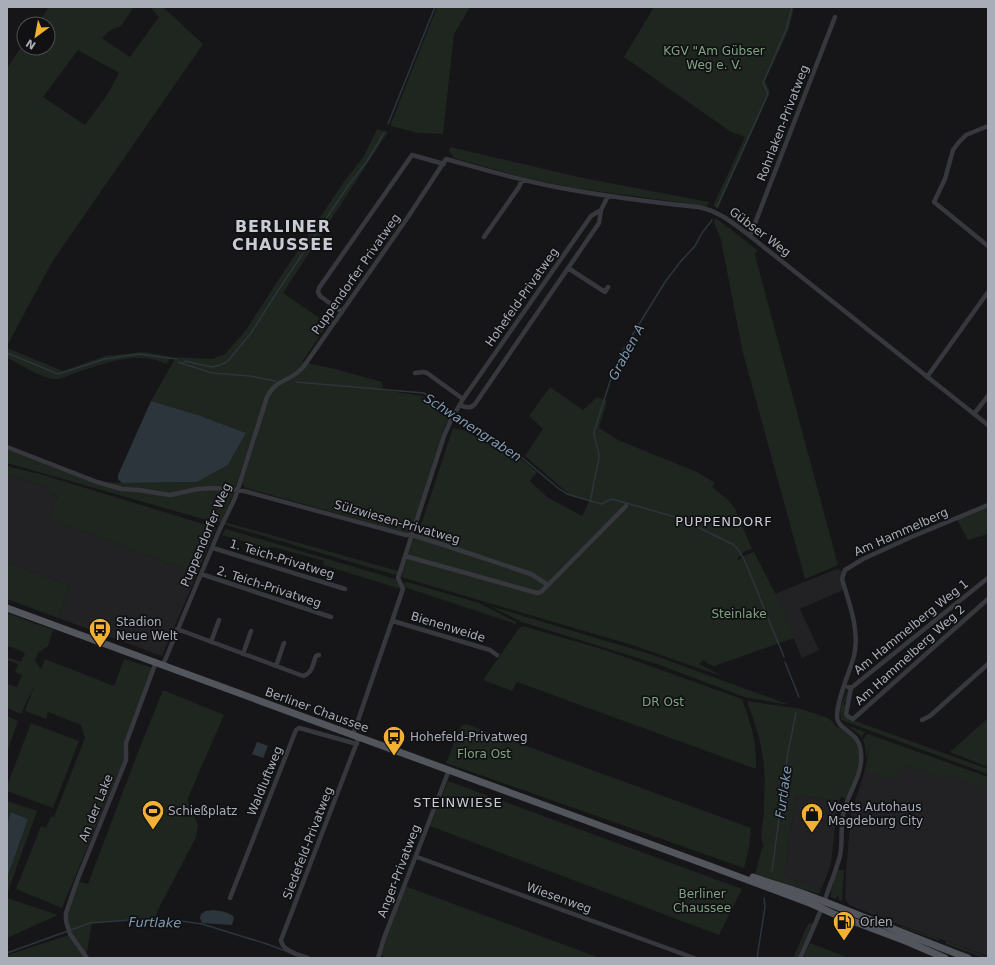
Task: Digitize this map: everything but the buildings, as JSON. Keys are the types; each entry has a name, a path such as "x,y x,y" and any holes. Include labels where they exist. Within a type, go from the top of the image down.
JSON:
{"main road":[{"name":"Berliner Chaussee","path":"7,608 160,663 357,739 449,770 710,866 823,905 866,917 912,938 968,958"},
{"name":"Berliner Chaussee","path":"823,905 834,914 904,940 945,958"}],"street":[{"name":"Rohrlaken-Privatweg","path":"750,236 835,17"},
{"path":"988,126 966,135 959,142 954,150 945,179 934,202 988,246"},
{"path":"342,312 319,295 318,290 323,282 412,155 444,164"},
{"name":"Gübser Weg","path":"446,159 522,180 608,196 709,209 729,220 750,236 988,424"},
{"name":"Puppendorfer Privatweg","path":"271,389 276,384 293,377 298,373 342,312 446,159"},
{"path":"484,237 519,187 522,180"},
{"name":"Hohefeld-Privatweg","path":"459,407 469,408 474,405 599,223 601,210 608,196"},
{"name":"Hohefeld-Privatweg","path":"357,739 403,588 398,578 444,436 453,416 591,216 601,210"},
{"name":"Hohefeld-Privatweg","path":"568,268 604,292 608,287"},
{"path":"927,376 988,292"},
{"path":"415,374 423,372 427,373 464,399"},
{"name":"Puppendorfer Weg","path":"160,663 177,629 238,490 267,397 271,389"},
{"path":"974,414 988,396"},
{"name":"Sülzwiesen-Privatweg","path":"7,447 97,482 122,489 170,495 198,489 215,488 238,490 256,494 406,535 412,535 531,574 548,585"},
{"name":"Am Hammelberg","path":"823,905 840,854 843,814 857,779 861,762 861,752 858,740 852,733 840,725 837,720 838,708 854,654 856,642 854,626 842,579 844,572 863,559 885,548 988,505"},
{"path":"405,556 537,593 541,592 626,506"},
{"name":"1. Teich-Privatweg","path":"212,548 345,589"},
{"name":"2. Teich-Privatweg","path":"201,574 331,617"},
{"name":"Am Hammelberg Weg 1","path":"845,686 851,688 988,578"},
{"name":"Am Hammelberg Weg 2","path":"851,688 846,714 853,719 988,599"},
{"path":"211,642 219,620"},
{"name":"Bienenweide","path":"393,621 490,650 497,655"},
{"path":"177,629 303,676 310,672 316,656 319,655"},
{"path":"243,654 251,631"},
{"path":"276,666 284,643"},
{"name":"An der Lake","path":"87,958 70,934 66,915 69,903 126,760 126,743 160,663"},
{"path":"922,720 930,716 988,664"},
{"name":"Waldluftweg","path":"230,898 296,730 299,728 357,739"},
{"name":"Siedefeld-Privatweg","path":"308,958 284,947 281,943 281,939 357,739"},
{"name":"Anger-Privatweg","path":"378,958 384,938 449,770"},
{"name":"Wiesenweg","path":"417,856 694,958"},
{"path":"800,958 823,905"}],"shaded area":[{"path":"151,401 198,415 246,433 228,465 197,482 122,483 118,479 118,475"},
{"path":"7,475 42,485 58,497 49,518 197,574 162,656 58,618 70,586 7,562"},
{"path":"838,569 844,572 845,589 800,609 819,650 802,658 775,594"},
{"path":"872,738 988,780 988,956 894,923 849,905 845,899 851,813 863,777"},
{"path":"257,742 268,746 263,758 252,754"},
{"path":"796,795 840,801 836,818 831,864 821,890 784,876"},
{"path":"11,812 28,819 7,878 7,824"},
{"path":"213,910 232,915 234,917 232,925 202,923 200,918 201,914 206,911"}],"green space":[{"path":"49,7 134,7 121,26 110,30 102,38 130,57 159,17 150,7 163,7 203,44 52,262 7,346 7,68 16,55 16,56 56,56 56,16 43,16","holes":["78,50 119,73 107,95 85,125 43,97"]},
{"path":"437,7 470,7 454,34 443,134 418,133 391,126 391,123"},
{"name":"KGV \"Am Gübser Weg e. V.","path":"654,7 794,7 789,29 765,81 770,92 718,208 713,206 745,137 731,132 624,57"},
{"path":"377,129 388,132 283,293 328,324 302,362 335,369 382,382 383,390 423,396 452,414 444,428 411,533 246,488 242,484 257,437 253,435 232,497 221,522 217,523 7,463 7,447 97,482 122,483 197,482 228,465 246,433 198,415 151,401 176,357 212,359 225,354 246,330 343,183 364,156"},
{"path":"450,147 583,178 709,202 707,206 574,188 525,178 454,158 449,151"},
{"path":"716,218 757,250 755,255 838,565 805,579 743,353 721,240 714,222"},
{"path":"7,348 63,371 105,356 143,352 172,357 166,364 144,358 132,358 109,362 62,378 54,379 37,373 7,358"},
{"name":"Steinlake","path":"550,387 583,410 597,397 607,401 599,428 618,440 697,472 715,483 712,487 734,507 752,549 745,551 737,559 739,560 754,552 777,597 794,638 714,666 703,660 699,664 724,677 635,646 401,577 413,540 418,534 453,428 466,431 509,456 512,452 537,472 530,481 547,497 582,516 590,500 570,495 525,456 543,429 529,416"},
{"path":"7,466 40,474 216,528 197,574 49,518 58,497 42,485 7,475"},
{"path":"988,505 988,534 968,540 956,518"},
{"path":"225,523 398,571 397,575 226,525"},
{"path":"226,529 395,579 401,589 323,565 324,561 273,547 267,548 222,535"},
{"path":"7,562 70,586 58,618 7,599"},
{"path":"407,582 479,603 516,622 515,625 513,623 410,589 405,587 403,583"},
{"path":"490,606 653,655 790,705 744,697 660,665 522,622"},
{"path":"7,613 53,630 48,646 38,653 35,661 41,669 45,659 114,686 124,659 153,668 126,743 124,759 62,908 16,889 41,826 46,828 51,816 54,817 85,738 81,725 48,712 46,719 25,711 35,684 21,714 7,708 7,684 17,687 22,675 15,672 18,664 7,660 7,657 21,662 25,653 9,646 7,650"},
{"name":"DR Ost","path":"523,626 608,651 742,699 751,725 756,749 756,769 517,682 512,691 483,680 519,628"},
{"name":"Schießplatz","path":"163,690 224,715 187,800 198,825 196,837 157,912 156,920 92,923 86,957 72,938 66,921 77,881 88,884"},
{"path":"847,691 846,702 844,701 844,705 846,706 843,714 844,717 988,769 988,774 841,720 840,708"},
{"path":"747,701 801,709 828,718 834,725 852,737 858,746 858,769 846,799 841,797 840,801 796,795 784,876 821,890 819,894 755,874 762,848 764,846 761,833 764,815 764,775 760,743 756,726"},
{"path":"7,716 18,721 7,753"},
{"path":"988,718 988,767 950,752"},
{"path":"31,723 79,741 53,808 7,791 7,786"},
{"name":"Flora Ost","path":"466,724 751,828 749,847 744,868 446,763 461,726"},
{"path":"847,725 865,732 862,737"},
{"path":"868,734 988,777 988,789 949,775 939,777 905,763 892,780 866,771 870,744 866,760 863,739"},
{"name":"Berliner Chaussee","path":"448,781 742,889 719,935 430,826"},
{"path":"7,801 37,811 7,894 7,878 28,819 12,812 7,824"},
{"path":"838,870 844,870 841,901 837,896 836,899 831,897 831,890"},
{"path":"405,886 600,958 387,958 379,954"},
{"path":"7,898 58,915 7,938"},
{"path":"814,923 797,958 793,958 807,926"},
{"path":"901,926 940,939 939,941"},
{"path":"69,935 85,958 7,958 7,956 11,954"},
{"path":"946,941 988,958 984,958 946,944"},
{"path":"810,943 849,958 803,958"}],"waterway":[{"path":"388,124 435,7"},
{"name":"Graben A","path":"717,207 768,94 763,83 786,30 792,7"},
{"path":"184,363 185,361 212,367 227,362 251,333 348,186 367,161 384,133"},
{"name":"Graben A","path":"590,502 599,458 594,432 613,372 622,352 665,282 695,246 702,233 712,220"},
{"name":"Schwanengraben","path":"7,353 58,374 105,359 139,354 177,359"},
{"name":"Schwanengraben","path":"178,362 212,373 250,376 275,381"},
{"name":"Schwanengraben","path":"296,382 424,393 520,456 567,494 601,504 612,499 679,518 732,544 737,548 744,559 784,657"},
{"name":"Furtlake","path":"785,662 799,697"},
{"name":"Furtlake","path":"772,871 788,752 796,713"},
{"name":"Furtlake","path":"757,958 765,907 764,898"},
{"name":"Furtlake","path":"7,953 90,923 131,920 181,921 202,924 288,952"}],"place":[{"name":"Stadion Neue Welt","path":"100,648"},
{"name":"Hohefeld-Privatweg","path":"394,756"},
{"name":"Schießplatz","path":"153,830"},
{"name":"Voets Autohaus Magdeburg City","path":"812,834"},
{"name":"Orlen","path":"844,942"}],"district":[{"name":"BERLINER CHAUSSEE","path":"283,235"},
{"name":"PUPPENDORF","path":"724,521"},
{"name":"STEINWIESE","path":"458,802"}]}
